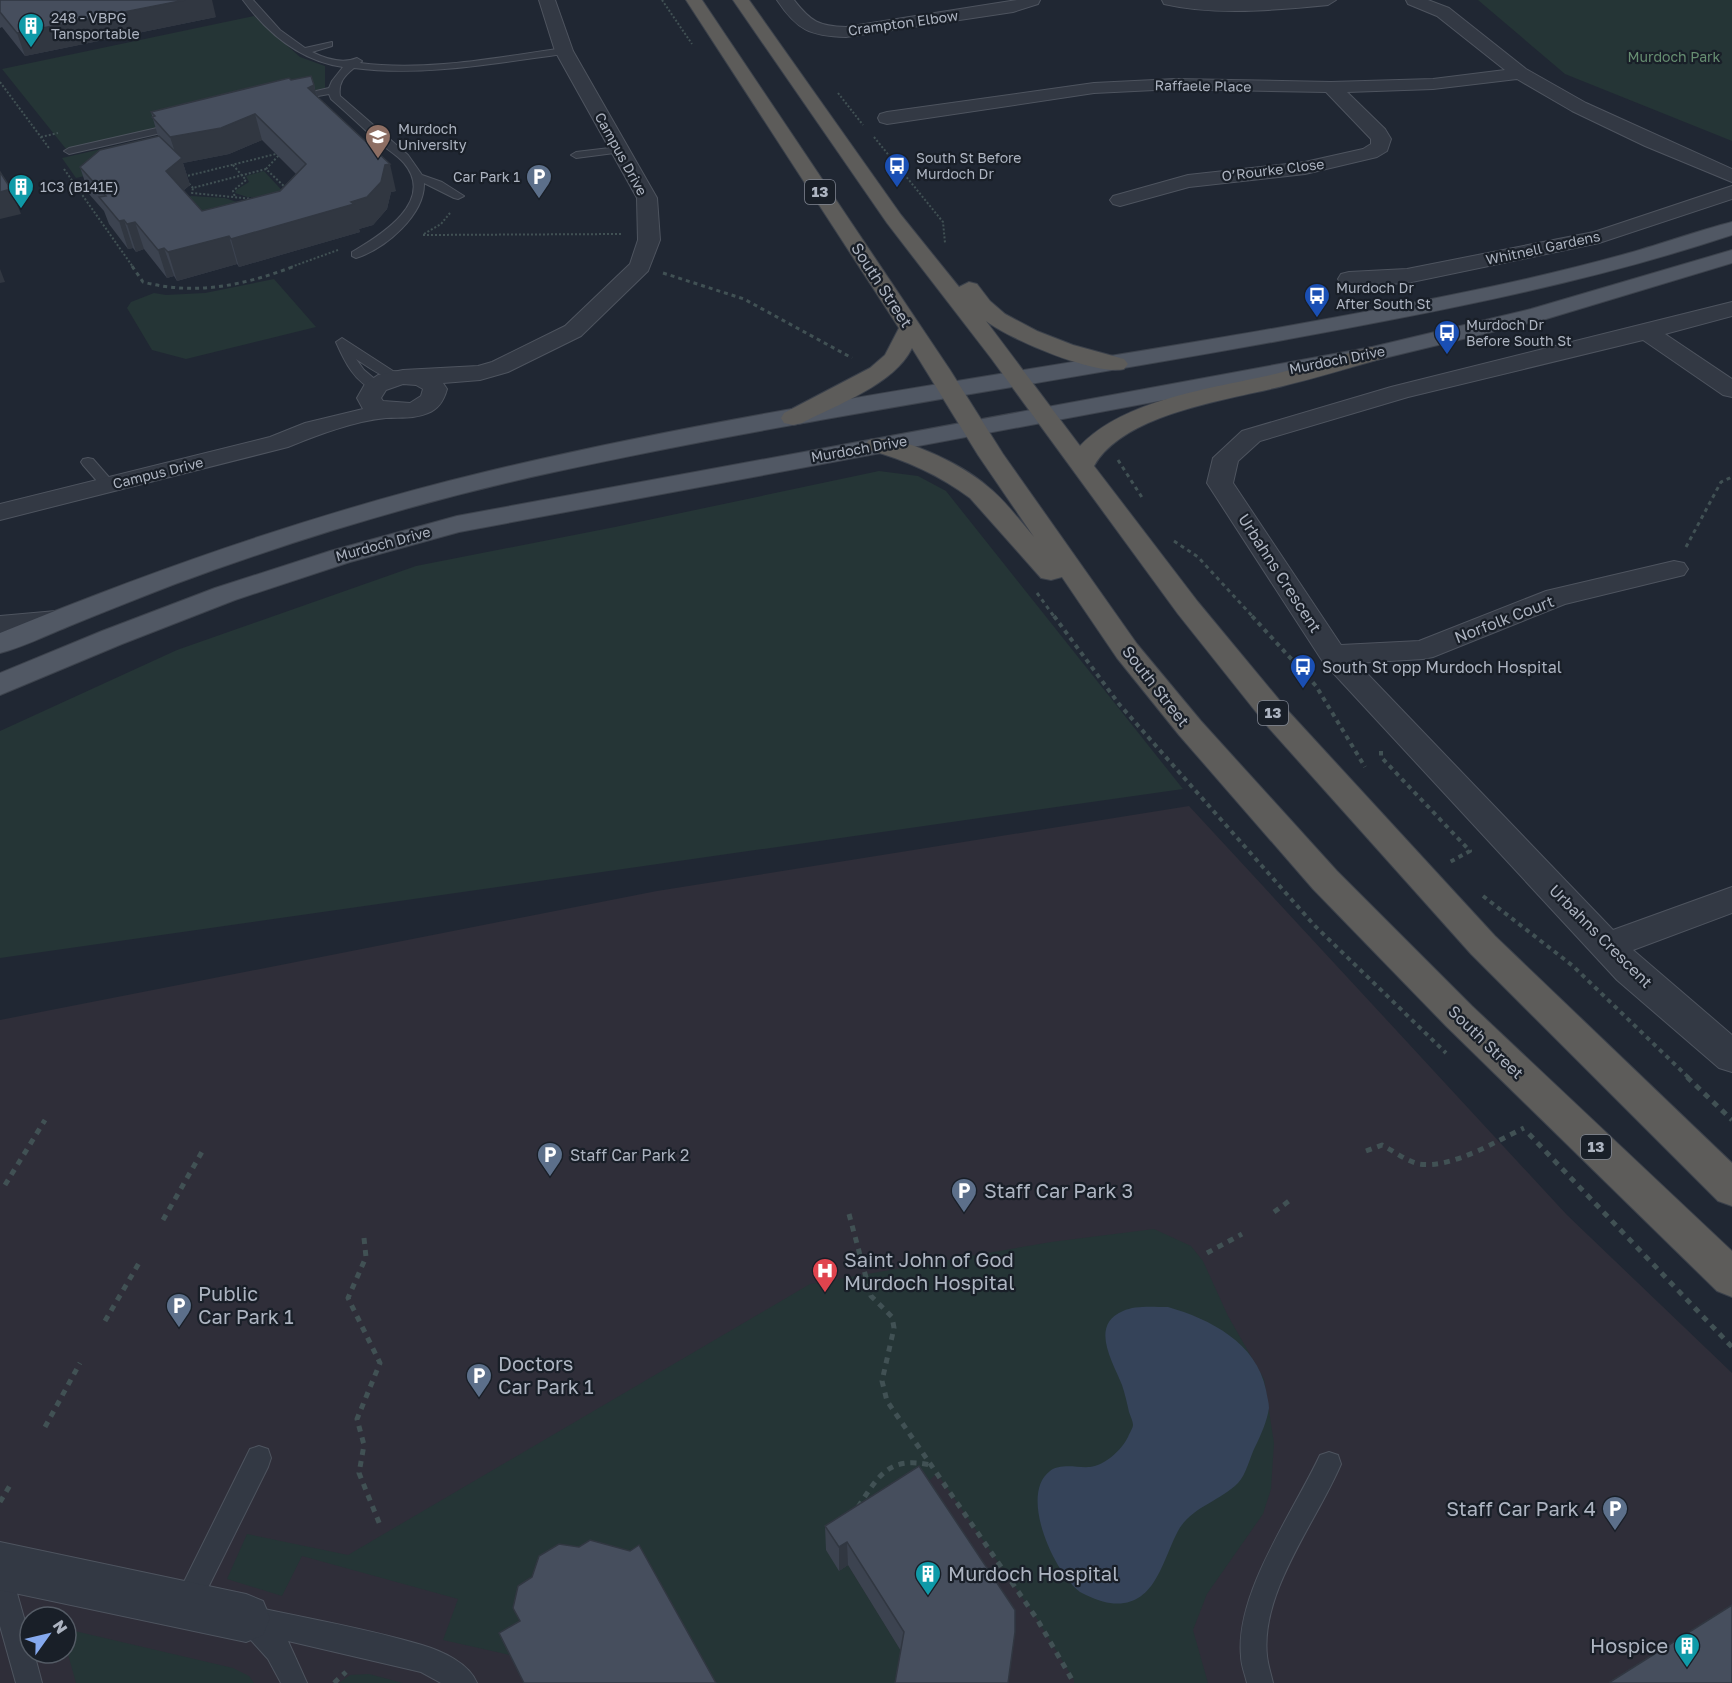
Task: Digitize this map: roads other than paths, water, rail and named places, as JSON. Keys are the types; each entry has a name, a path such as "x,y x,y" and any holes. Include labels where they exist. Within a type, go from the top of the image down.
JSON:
{"highway":[{"name":"South Street","path":"694,0 910,328 973,428 1127,651 1190,728 1325,880 1442,999 1732,1278"},
{"name":"13","path":"741,0 894,219 1019,381 1188,608 1287,729 1483,945 1732,1189"},
{"path":"894,219 943,256 984,308 1004,322 1049,345 1076,355 1116,364"},
{"path":"793,418 878,373 896,359 910,328"},
{"path":"1081,466 1090,450 1114,432 1145,417 1184,403 1316,371 1372,354"},
{"path":"878,445 920,457 955,475 979,492 1190,728"}],"main road":[{"path":"0,644 56,620 236,553 312,528 445,490 584,458 793,418 1116,364 1456,301 1593,269 1732,228"},
{"name":"Murdoch Drive","path":"0,685 66,655 216,596 332,557 383,543 522,511 1372,354 1528,316 1732,256"}],"street":[{"name":"Campus Drive","path":"421,383 471,380 480,373 500,367 573,331 640,266 649,240 646,198 564,51 547,0"},
{"name":"Crampton Elbow","path":"785,0 803,24 823,32 846,32 1013,7 1032,0"},
{"path":"1170,0 1191,3 1306,3 1328,0"},
{"path":"1414,0 1443,12 1520,73 1579,107 1652,142 1732,176"},
{"name":"Raffaele Place","path":"887,118 1094,88 1175,84 1331,87 1433,84 1520,73"},
{"name":"O’Rourke Close","path":"1120,200 1188,181 1305,168 1370,153 1380,147 1381,139 1378,133 1331,87"},
{"name":"Whitnell Gardens","path":"1349,279 1407,276 1599,237 1732,192"},
{"name":"Urbahns Crescent","path":"1732,309 1400,392 1277,427 1251,436 1226,458 1220,483 1333,655 1630,970 1732,1057"},
{"path":"1647,332 1732,390"},
{"path":"395,378 421,383 429,401 417,408 401,411 377,398 395,378"},
{"name":"Campus Drive","path":"0,512 279,442 377,398"},
{"name":"Norfolk Court","path":"1333,655 1423,651 1556,597 1674,568"},
{"path":"0,625 56,620"},
{"path":"1607,946 1732,900"},
{"path":"0,1566 246,1618"}],"lane":[{"path":"248,0 290,42 324,60 376,68 430,66 564,51"},
{"path":"304,51 329,44"},
{"path":"354,63 337,78 333,90 335,97 410,164 416,177 418,198 412,209 384,239 356,254"},
{"path":"287,100 333,90"},
{"path":"69,151 195,122"},
{"path":"576,155 618,150"},
{"path":"416,177 438,184 458,196"},
{"path":"377,398 351,365 340,338 390,375 421,383"},
{"path":"88,462 109,486"},
{"path":"186,1605 259,1458"},
{"path":"1260,1683 1254,1668 1252,1641 1259,1609 1270,1580 1317,1493 1329,1464"},
{"path":"0,1579 29,1683"},
{"path":"246,1618 271,1638 286,1662 294,1683"},
{"path":"246,1618 423,1659 443,1668 464,1683"}],"water":[{"path":"1168,1307 1200,1318 1229,1335 1242,1346 1261,1373 1269,1408 1262,1433 1241,1480 1230,1490 1190,1516 1184,1523 1147,1591 1125,1603 1110,1603 1080,1592 1060,1569 1044,1534 1039,1515 1038,1498 1041,1482 1050,1471 1064,1466 1096,1466 1117,1452 1125,1442 1133,1423 1122,1385 1106,1345 1107,1325 1113,1317 1128,1309"}],"place":[{"name":"248 - VBPG Tansportable","path":"31,49"},
{"name":"Murdoch University","path":"378,160"},
{"name":"South St Before Murdoch Dr","path":"897,189"},
{"name":"Car Park 1","path":"539,200"},
{"name":"1C3 (B141E)","path":"21,210"},
{"name":"Murdoch Dr After South St","path":"1317,319"},
{"name":"Murdoch Dr Before South St","path":"1447,356"},
{"name":"South St opp Murdoch Hospital","path":"1303,690"},
{"name":"Staff Car Park 2","path":"550,1178"},
{"name":"Staff Car Park 3","path":"964,1214"},
{"name":"Saint John of God Murdoch Hospital","path":"825,1294"},
{"name":"Public Car Park 1","path":"179,1329"},
{"name":"Doctors Car Park 1","path":"479,1399"},
{"name":"Staff Car Park 4","path":"1615,1532"},
{"name":"Murdoch Hospital","path":"928,1597"},
{"name":"Hospice","path":"1687,1669"}],"park label":[{"name":"Murdoch Park","path":"1674,57"}]}
